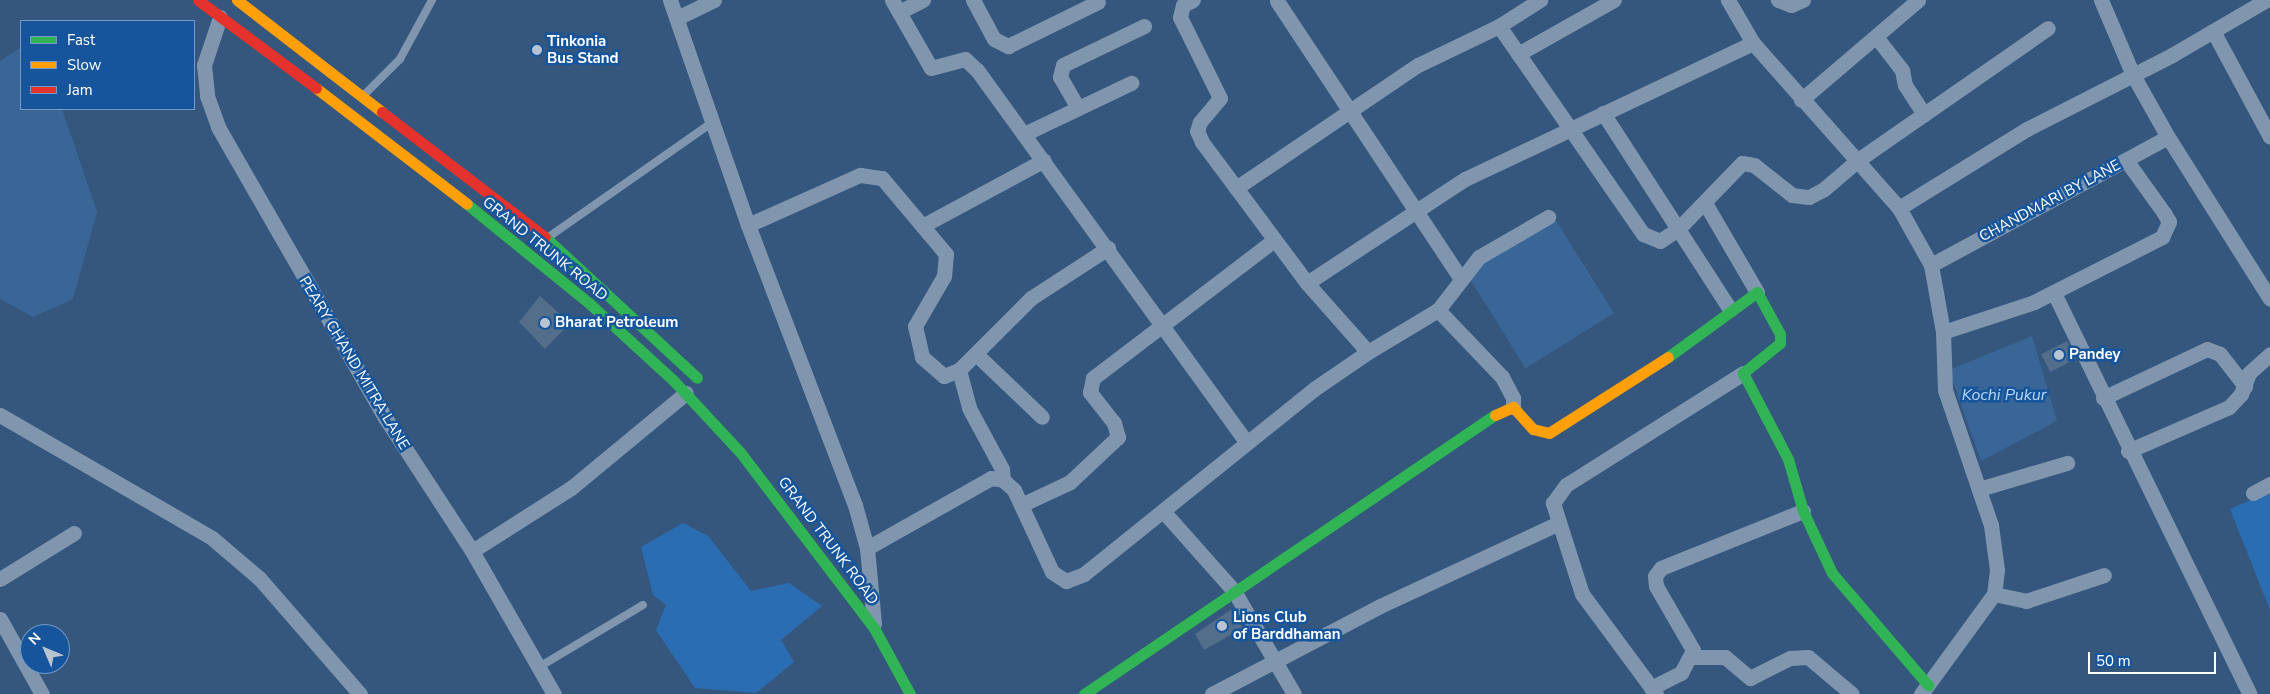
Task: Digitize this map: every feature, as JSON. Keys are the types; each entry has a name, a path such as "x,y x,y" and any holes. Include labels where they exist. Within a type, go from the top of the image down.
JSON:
{"main road":[{"name":"GRAND TRUNK ROAD","path":"198,0 480,214 590,304 686,393 766,484 874,628 905,691"},
{"name":"GRAND TRUNK ROAD","path":"237,0 364,95 546,238 705,386"},
{"path":"1084,694 1497,413 1513,408 1538,433 1549,433 1651,370 1730,309 1757,292 1780,334 1780,343 1743,373 1788,459 1803,511 1832,573 1924,690"},
{"name":"GRAND TRUNK ROAD","path":"854,572 890,624"}],"street":[{"path":"670,0 678,18 748,225 855,505 867,548 875,601 874,628"},
{"path":"678,18 714,0"},
{"path":"923,0 895,6 931,68 956,60 970,63 1044,160 1247,443"},
{"path":"973,0 994,39 1008,46 1098,2"},
{"path":"1193,0 1175,5 1219,90 1220,98 1197,132 1307,283 1368,352"},
{"path":"1236,188 1348,109 1418,65 1499,26 1540,0"},
{"path":"1518,54 1614,0"},
{"path":"1728,0 1754,43 1800,100 1858,160 1899,208 1931,265 1943,332 1945,390 1991,526 1994,594 1924,690"},
{"path":"1778,0 1791,5 1803,0"},
{"path":"1800,100 1877,38 1918,0"},
{"path":"2101,0 2134,75 2168,137 2270,300"},
{"path":"1899,208 2027,129 2134,75 2266,0"},
{"path":"1277,1 1460,278"},
{"name":"PEARY CHAND MITRA LANE","path":"220,17 204,65 207,96 218,127 386,419 472,551 554,694"},
{"path":"1078,108 1060,77 1063,65 1144,26"},
{"path":"1499,26 1567,129 1643,234 1660,241 1678,229 1742,163 1754,165 1792,195 1808,197 2048,28"},
{"path":"2213,31 2270,137"},
{"path":"1877,38 1902,70 1905,85 1924,114"},
{"path":"1307,283 1415,210 1465,179 1567,129 1754,43"},
{"path":"1024,134 1131,83"},
{"path":"1603,113 1730,309"},
{"name":"CHANDMARI BY LANE","path":"1931,265 2168,137"},
{"path":"924,225 1044,160"},
{"path":"1943,332 2054,293 2168,231 2164,213 2126,160"},
{"path":"748,225 860,175 873,174 893,187 946,254 947,265 915,326 916,342 931,369 944,376 958,370 976,354 1031,298 1108,248"},
{"path":"1705,203 1757,292"},
{"path":"958,370 969,408 1002,469 1003,480 1021,505 1052,572 1066,581 1084,574 1247,443 1368,352 1438,310 1453,296 1460,278 1479,257 1548,217"},
{"path":"1021,505 1070,482 1114,444 1119,431 1088,385 1274,240"},
{"path":"2054,293 2128,451 2250,694"},
{"path":"1438,310 1502,377 1513,398 1513,408"},
{"path":"2103,398 2206,350 2220,354 2244,386"},
{"path":"976,354 1042,417"},
{"path":"2128,451 2212,417 2229,407 2244,386 2249,373 2270,354"},
{"path":"1743,373 1566,485 1553,503 1557,524 1582,594 1654,691 1680,673 1691,657 1686,634 1656,586 1655,576 1662,568 1803,511"},
{"path":"472,551 571,488 686,393"},
{"path":"0,415 212,538 258,578 360,694"},
{"path":"1978,489 2067,463"},
{"path":"867,548 990,478 1003,480"},
{"path":"2253,493 2270,484"},
{"path":"1164,511 1234,591 1294,694"},
{"path":"1212,694 1273,659 1557,524"},
{"path":"0,579 74,533"},
{"path":"1994,594 2026,600 2104,575"},
{"path":"0,620 42,694"},
{"path":"1691,657 1725,657 1750,678 1790,658 1808,657 1852,694"},
{"path":"905,691 922,678"}],"lane":[{"path":"364,95 400,59 432,0"},
{"path":"546,238 713,122"},
{"path":"539,667 643,605"}],"shaded area":[{"path":"2270,492 2270,610 2230,509"},
{"path":"683,523 708,536 751,591 789,583 822,606 781,640 794,662 756,693 695,688 656,630 666,605 653,595 641,547"}],"water":[{"path":"20,48 20,110 62,110 97,212 73,299 33,317 0,299 0,61"},
{"path":"1555,219 1614,313 1526,368 1467,274"},
{"name":"Kochi Pukur","path":"2032,336 2057,421 1981,461 1949,370"}],"building":[{"name":"Bharat Petroleum","path":"540,296 570,323 545,349 519,322"},
{"name":"Pandey","path":"2067,341 2076,359 2050,372 2041,354"},
{"path":"1232,609 1243,628 1204,650 1195,634"}],"traffic: fast":[{"path":"467,204 590,304 673,380 740,452 874,628 910,694"},
{"path":"545,237 697,378"},
{"path":"1668,357 1757,292 1780,334 1780,343 1743,373 1788,459 1803,511 1832,573 1928,685"},
{"path":"1084,694 1495,415"}],"traffic: slow":[{"path":"237,0 382,112"},
{"path":"316,88 467,204"},
{"path":"1495,415 1513,407 1533,429 1549,433 1668,357"}],"traffic: jam":[{"path":"198,0 316,88"},
{"path":"382,112 545,237"}],"place":[{"name":"Tinkonia Bus Stand","path":"537,50"},
{"name":"Bharat Petroleum","path":"545,323"},
{"name":"Pandey","path":"2059,355"},
{"name":"Lions Club of Barddhaman","path":"1222,626"}]}
